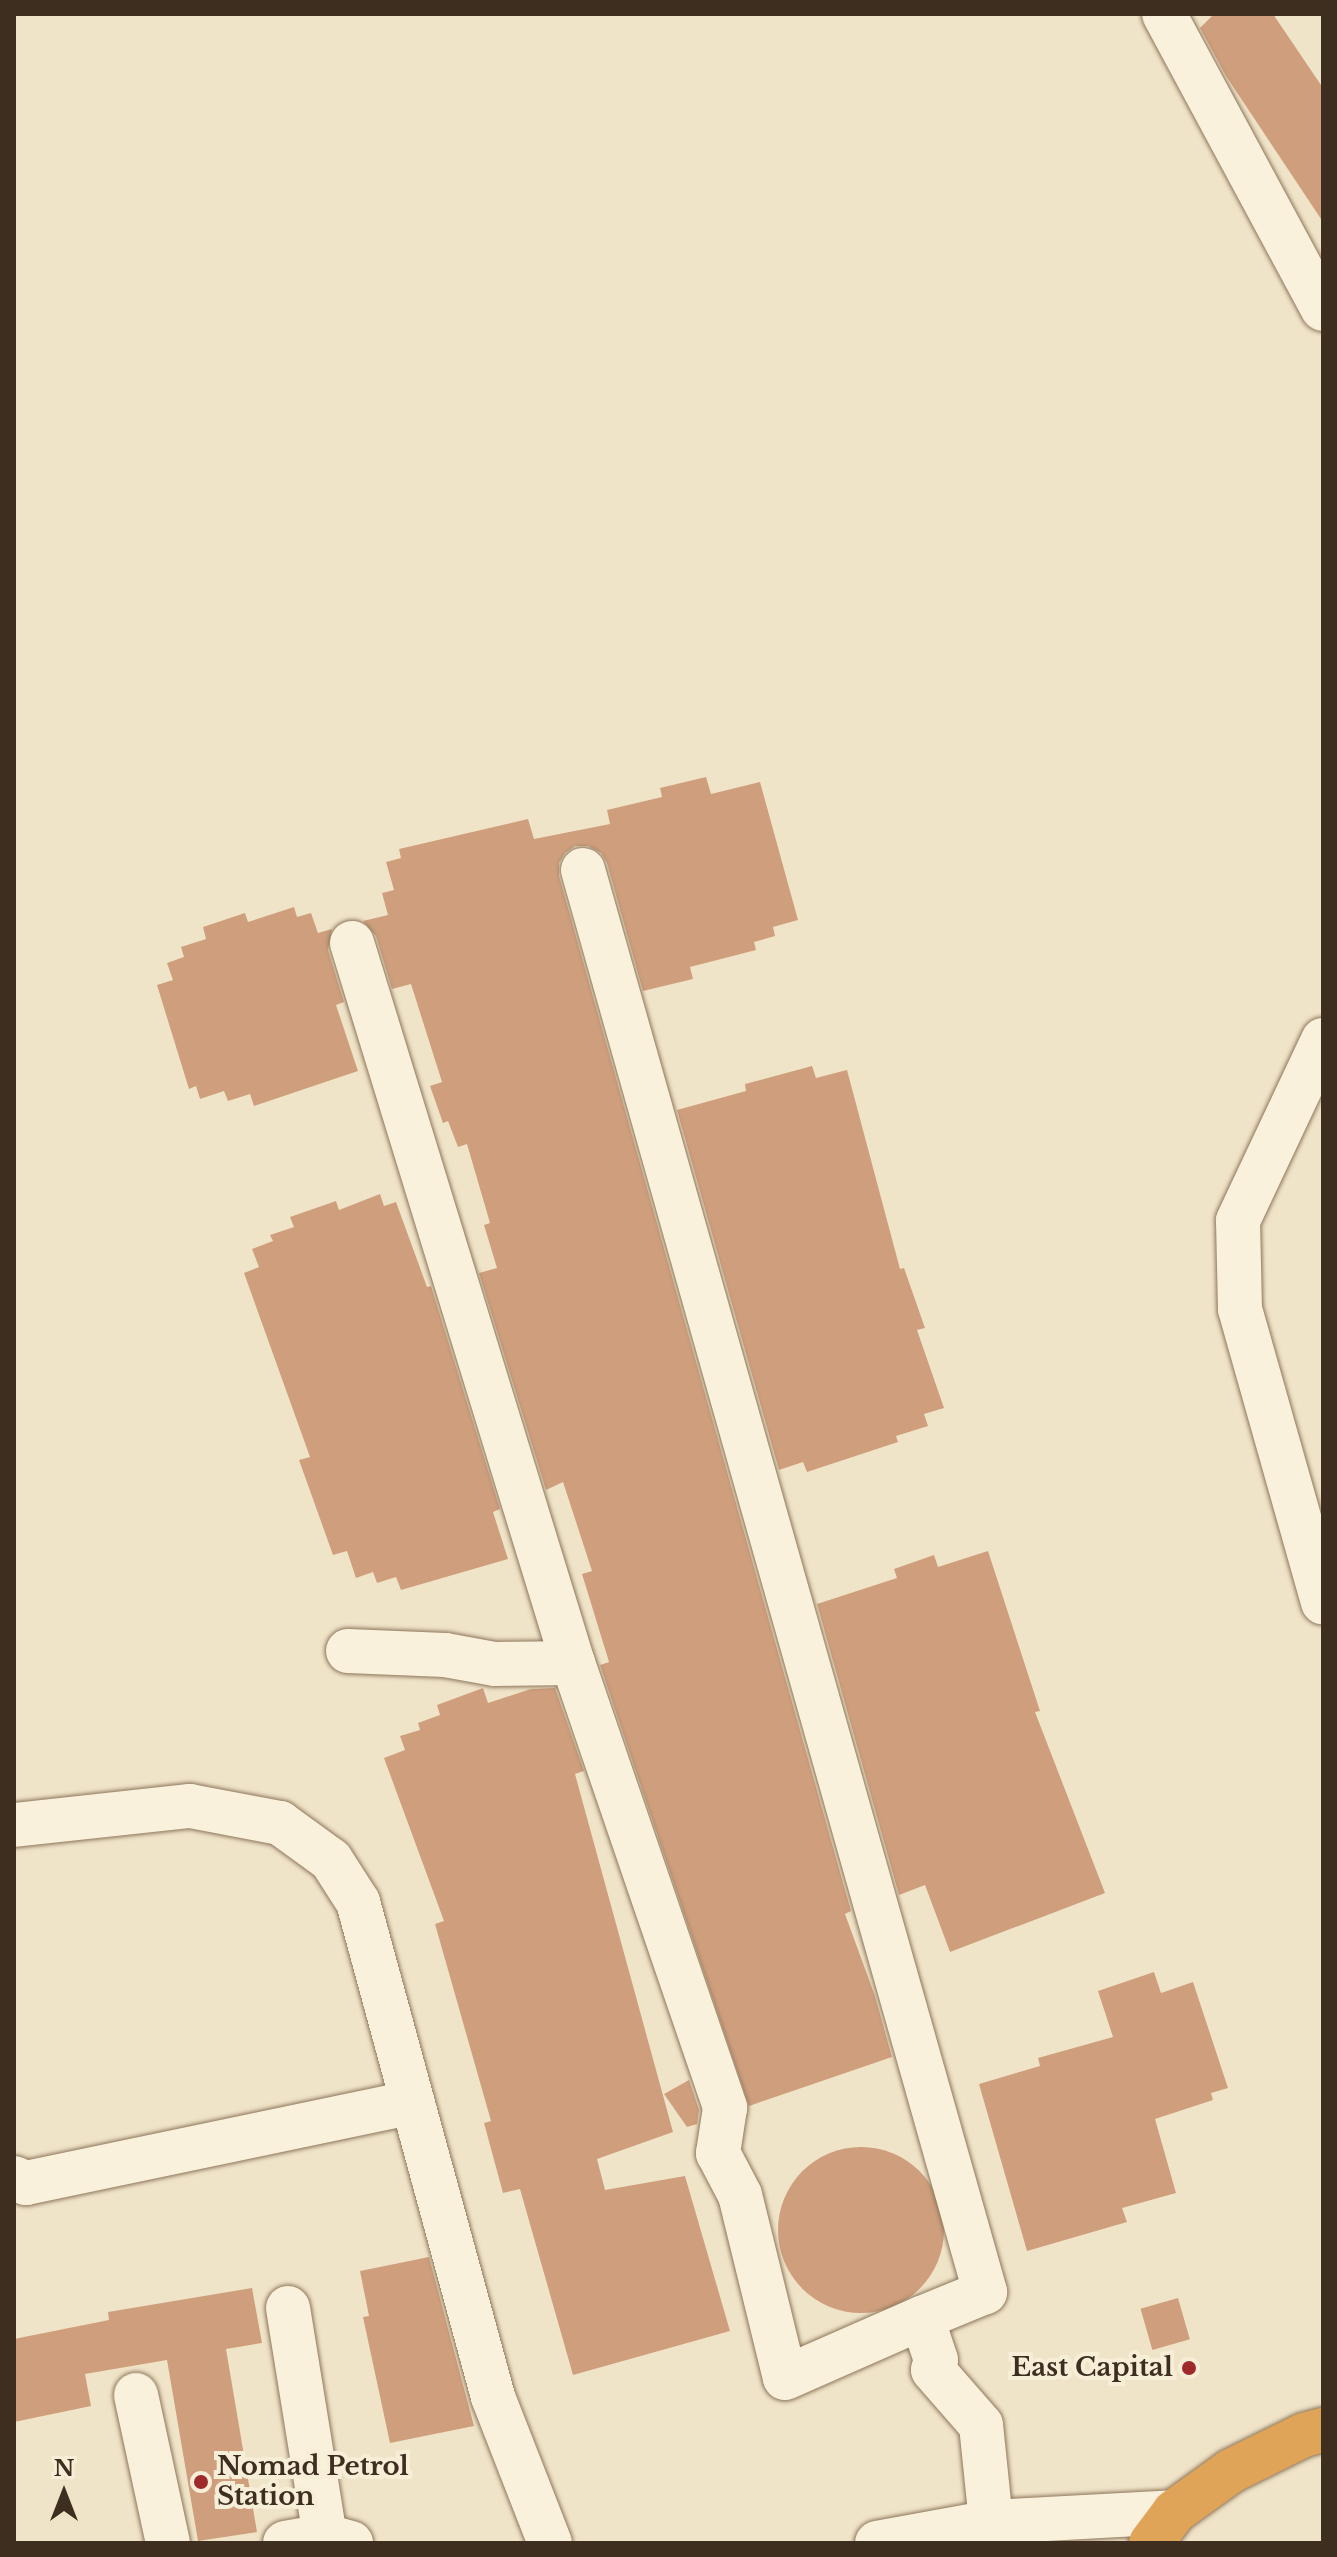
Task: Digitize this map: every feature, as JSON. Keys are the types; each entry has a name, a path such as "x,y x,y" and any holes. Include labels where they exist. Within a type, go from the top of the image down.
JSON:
{"highway":[{"path":"1162,2527 1231,2471 1323,2430"}],"street":[{"path":"1164,14 1323,309"},
{"path":"352,943 573,1663 725,2108 718,2153 740,2195 785,2378 985,2292 583,870"},
{"path":"1323,1040 1238,1221 1240,1309 1323,1603"},
{"path":"348,1651 445,1655 495,1664 573,1663"},
{"path":"14,1825 190,1806 280,1823 331,1860 358,1902 493,2397 550,2543"},
{"path":"14,2178 26,2183 413,2102"},
{"path":"288,2308 320,2541"},
{"path":"922,2318 936,2360 933,2370 981,2425 996,2533"},
{"path":"136,2395 168,2543"},
{"path":"877,2543 996,2533 1162,2527"}],"building":[{"path":"1214,14 1273,14 1323,88 1323,222 1226,76 1200,28"},
{"path":"706,777 711,794 760,782 798,920 773,927 775,936 754,942 756,950 690,967 693,979 643,991 607,863 601,853 588,846 575,846 565,853 559,863 559,876 851,1911 845,1914 875,1996 892,2057 749,2106 600,1665 609,1662 582,1574 592,1571 563,1482 546,1490 479,1273 497,1268 484,1225 490,1223 467,1144 458,1147 448,1121 443,1123 430,1086 442,1082 411,984 392,989 376,936 363,921 388,915 382,893 394,890 386,862 401,858 399,849 528,819 534,839 610,824 607,810 662,797 660,788"},
{"path":"294,907 297,917 311,913 318,933 332,929 328,950 344,1002 336,1005 358,1071 254,1106 250,1094 228,1101 224,1091 200,1099 196,1086 189,1089 157,985 173,980 167,963 184,957 181,947 206,939 203,927 245,913 248,922"},
{"path":"812,1066 816,1078 847,1070 900,1269 904,1268 925,1328 917,1330 944,1408 924,1414 928,1426 896,1436 898,1442 807,1472 803,1462 779,1470 677,1110 746,1091 745,1084"},
{"path":"380,1194 384,1206 396,1202 427,1287 431,1286 500,1509 493,1512 508,1559 401,1590 396,1577 377,1583 373,1572 356,1578 347,1551 333,1555 299,1460 310,1457 244,1273 259,1267 252,1249 273,1241 270,1235 294,1227 290,1217 336,1201 339,1210"},
{"path":"988,1551 1040,1711 1035,1712 1105,1893 950,1952 925,1885 899,1895 817,1604 897,1578 894,1569 934,1555 938,1567"},
{"path":"483,1688 488,1703 531,1689 555,1688 584,1771 575,1774 673,2132 597,2159 605,2190 685,2176 730,2331 573,2375 520,2189 503,2193 484,2123 491,2121 435,1924 444,1921 384,1758 405,1750 400,1736 420,1730 418,1723 440,1715 437,1705"},
{"path":"1154,1972 1161,1993 1193,1982 1228,2088 1211,2093 1213,2100 1155,2119 1176,2193 1122,2208 1127,2222 1027,2251 979,2084 1040,2066 1038,2058 1113,2037 1098,1991"},
{"path":"689,2080 699,2110 697,2124 687,2127 664,2094"},
{"path":"861,2147 893,2154 920,2171 937,2198 944,2230 937,2262 920,2289 893,2306 861,2313 829,2306 802,2289 785,2262 778,2230 785,2198 802,2171 829,2154"},
{"path":"429,2257 474,2426 390,2443 363,2317 369,2316 360,2271"},
{"path":"252,2288 262,2343 226,2349 257,2532 198,2541 167,2360 85,2374 91,2406 14,2422 14,2339 109,2320 108,2312"},
{"path":"1178,2298 1190,2339 1152,2350 1141,2309"}],"place":[{"name":"East Capital","path":"1189,2368"},
{"name":"Nomad Petrol Station","path":"201,2482"}]}
